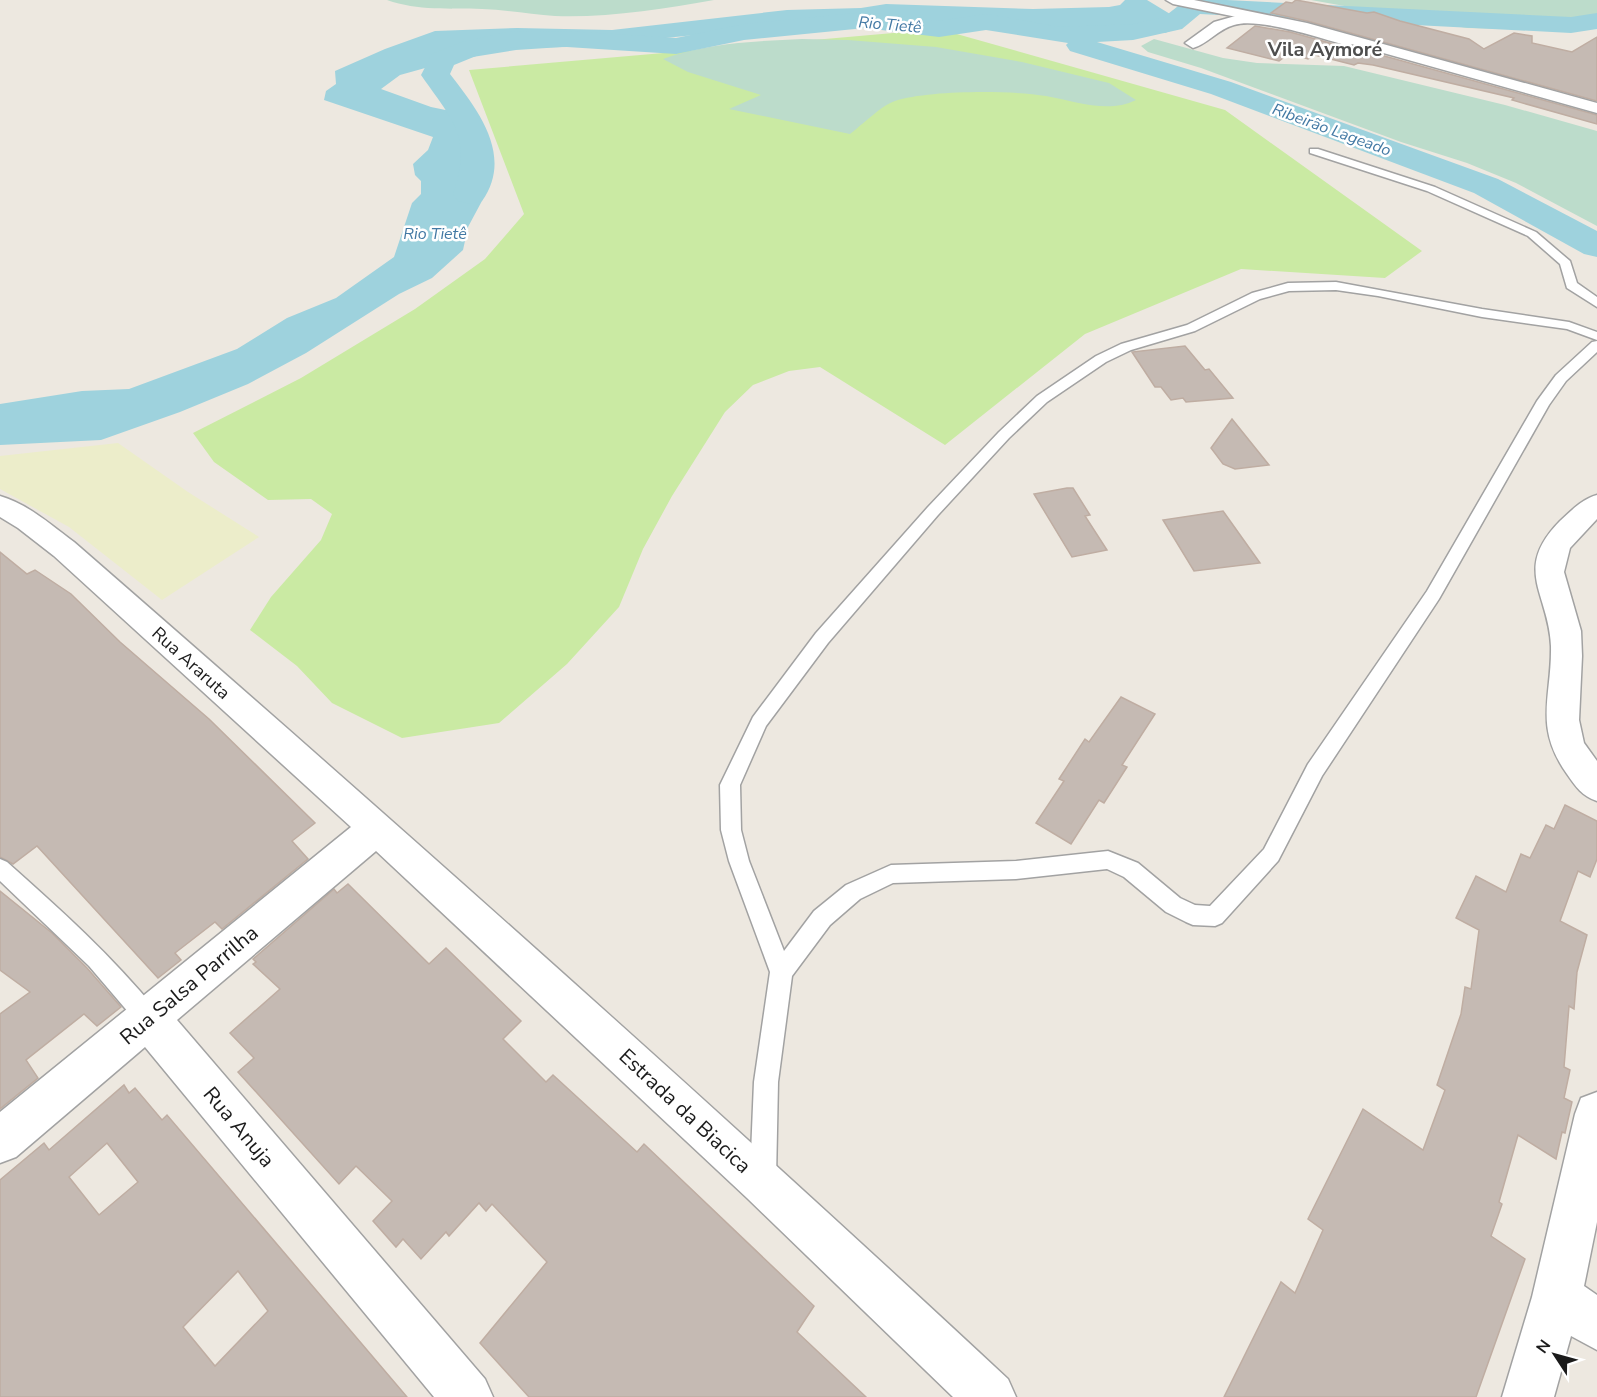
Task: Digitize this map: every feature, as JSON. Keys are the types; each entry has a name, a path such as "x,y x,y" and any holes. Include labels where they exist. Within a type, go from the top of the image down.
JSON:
{"street":[{"path":"1173,0 1307,27 1597,108"},
{"path":"1193,43 1230,20 1240,19 1257,20 1374,46"},
{"path":"1597,504 1562,538 1553,552 1550,568 1552,591 1565,631 1566,672 1562,708 1564,734 1578,762 1597,786"},
{"name":"Rua Araruta","path":"0,505 28,521 64,549 377,828"},
{"name":"Rua Salsa Parrilha","path":"0,1141 377,828"},
{"name":"Estrada da Biacica","path":"377,828 763,1182 990,1397"},
{"name":"Rua Anuja","path":"149,1019 467,1397"},
{"path":"1527,1397 1557,1297 1597,1114"},
{"path":"1557,1297 1597,1325"}],"lane":[{"path":"1314,151 1431,189 1532,234 1566,263 1571,285 1597,303"},
{"path":"763,1182 766,1082 781,972 739,861 731,830 730,784 759,722 822,638 933,511 1004,435 1042,399 1101,359 1126,347 1191,328 1256,296 1288,287 1336,286 1378,292 1472,311 1569,326 1596,337 1560,378 1542,404 1433,595 1315,770 1271,855 1215,916 1193,915 1173,905 1131,870 1108,860 1016,870 891,874 853,892 822,918 781,972"},
{"name":"Rua Anuja","path":"0,868 84,946 119,982 149,1019"}],"green space":[{"path":"387,0 714,0 634,12 594,16 555,16 422,7"},
{"path":"1311,0 1597,0 1597,25 1555,30 1467,28"},
{"path":"939,29 1225,110 1422,251 1385,278 1241,269 1085,334 945,445 820,367 789,371 753,385 725,412 672,496 643,549 619,607 567,664 499,723 402,738 332,703 297,666 250,630 271,597 321,540 332,514 311,499 268,500 214,462 193,433 301,378 415,309 485,259 524,214 469,70"},
{"path":"802,39 936,47 1022,62 1109,83 1136,100 1114,106 1103,106 1046,96 1012,93 970,92 910,97 890,103 850,134 729,109 761,95 688,72 663,59 714,46"},
{"path":"1154,39 1223,58 1257,63 1344,66 1505,105 1597,131 1597,226 1516,183 1467,163 1401,142 1201,68 1148,52 1141,46"},
{"path":"118,443 188,492 259,537 162,600 69,527 0,489 0,456"}],"water":[{"name":"Rio Tietê","path":"1125,0 1147,0 1180,20 1178,28 1165,33 1154,27 1105,30 1074,39 1046,38 986,28 939,29 898,21 837,20 608,44 516,50 454,60 400,75 381,89 431,107 460,113 479,127 483,152 483,199 468,227 463,250 432,278 399,294 306,353 248,384 180,412 101,440 0,445 0,404 82,391 129,389 237,349 287,318 336,298 394,257 412,203 421,194 421,181 415,175 413,164 428,150 433,137 324,100 326,91 336,84 335,71 385,49 435,31 517,28 612,30 787,10 861,8 886,4 1033,9 1109,7 1120,5"}],"building":[{"path":"1296,0 1367,13 1374,12 1469,39 1484,49 1514,33 1532,36 1532,43 1572,52 1597,37 1597,101 1271,13 1286,2 1292,3"},
{"path":"1255,26 1290,32 1348,48 1352,47 1597,115 1597,124 1512,100 1514,98 1373,65 1358,63 1354,65 1315,55 1308,59 1290,53 1279,61 1227,48"},
{"path":"1185,346 1205,370 1209,369 1233,398 1186,402 1183,398 1171,400 1161,387 1155,387 1132,352"},
{"path":"1232,419 1269,465 1235,469 1223,464 1211,448"},
{"path":"1073,488 1090,515 1085,516 1107,550 1072,557 1034,494"},
{"path":"1223,511 1260,563 1194,571 1163,520"},
{"path":"0,552 27,574 35,570 71,594 120,642 209,719 315,823 292,841 308,859 222,929 215,922 175,953 181,960 158,978 37,846 13,864 0,857"},
{"path":"1121,697 1155,714 1122,765 1127,767 1104,803 1099,800 1071,844 1036,823 1064,781 1059,779 1085,739 1089,742"},
{"path":"1565,805 1597,821 1597,859 1590,877 1578,871 1560,921 1587,935 1577,972 1574,1009 1569,1006 1564,1067 1570,1070 1564,1098 1572,1102 1556,1159 1518,1135 1499,1202 1502,1204 1491,1236 1525,1259 1476,1397 1224,1397 1281,1282 1295,1293 1323,1230 1308,1219 1363,1109 1423,1150 1445,1090 1437,1085 1461,1014 1465,987 1471,989 1479,930 1456,918 1476,876 1506,892 1521,854 1530,858 1546,825 1554,829"},
{"path":"348,884 429,964 446,948 521,1021 503,1039 546,1082 553,1075 637,1152 644,1144 814,1306 797,1332 866,1397 529,1397 480,1343 547,1262 492,1204 486,1211 479,1203 449,1236 446,1232 421,1259 403,1239 396,1247 373,1221 392,1201 356,1166 339,1184 238,1072 254,1058 230,1033 280,989 253,964 256,962 253,959 334,889 337,893"},
{"path":"0,891 52,933 121,1007 97,1026 84,1014 26,1060 38,1078 0,1109 0,1014 30,992 0,970"},
{"path":"124,1085 129,1093 135,1088 162,1120 167,1115 407,1397 0,1397 0,1180 44,1143 49,1150","holes":["107,1143 138,1182 99,1215 69,1177","238,1271 268,1311 215,1366 183,1327"]}],"waterway":[{"name":"Rio Tietê","path":"1194,6 1195,0"},
{"name":"Rio Tietê","path":"470,194 476,175 477,144 465,116 435,75 442,60 472,48 506,40 567,39 676,46 744,32 865,20 939,29 986,22 1060,35 1133,32 1173,23 1194,6"},
{"path":"1194,6 1571,25 1597,21"},
{"name":"Ribeirão Lageado","path":"1080,45 1221,88 1486,186 1597,246"}],"district":[{"name":"Vila Aymoré","path":"1325,49"}]}
